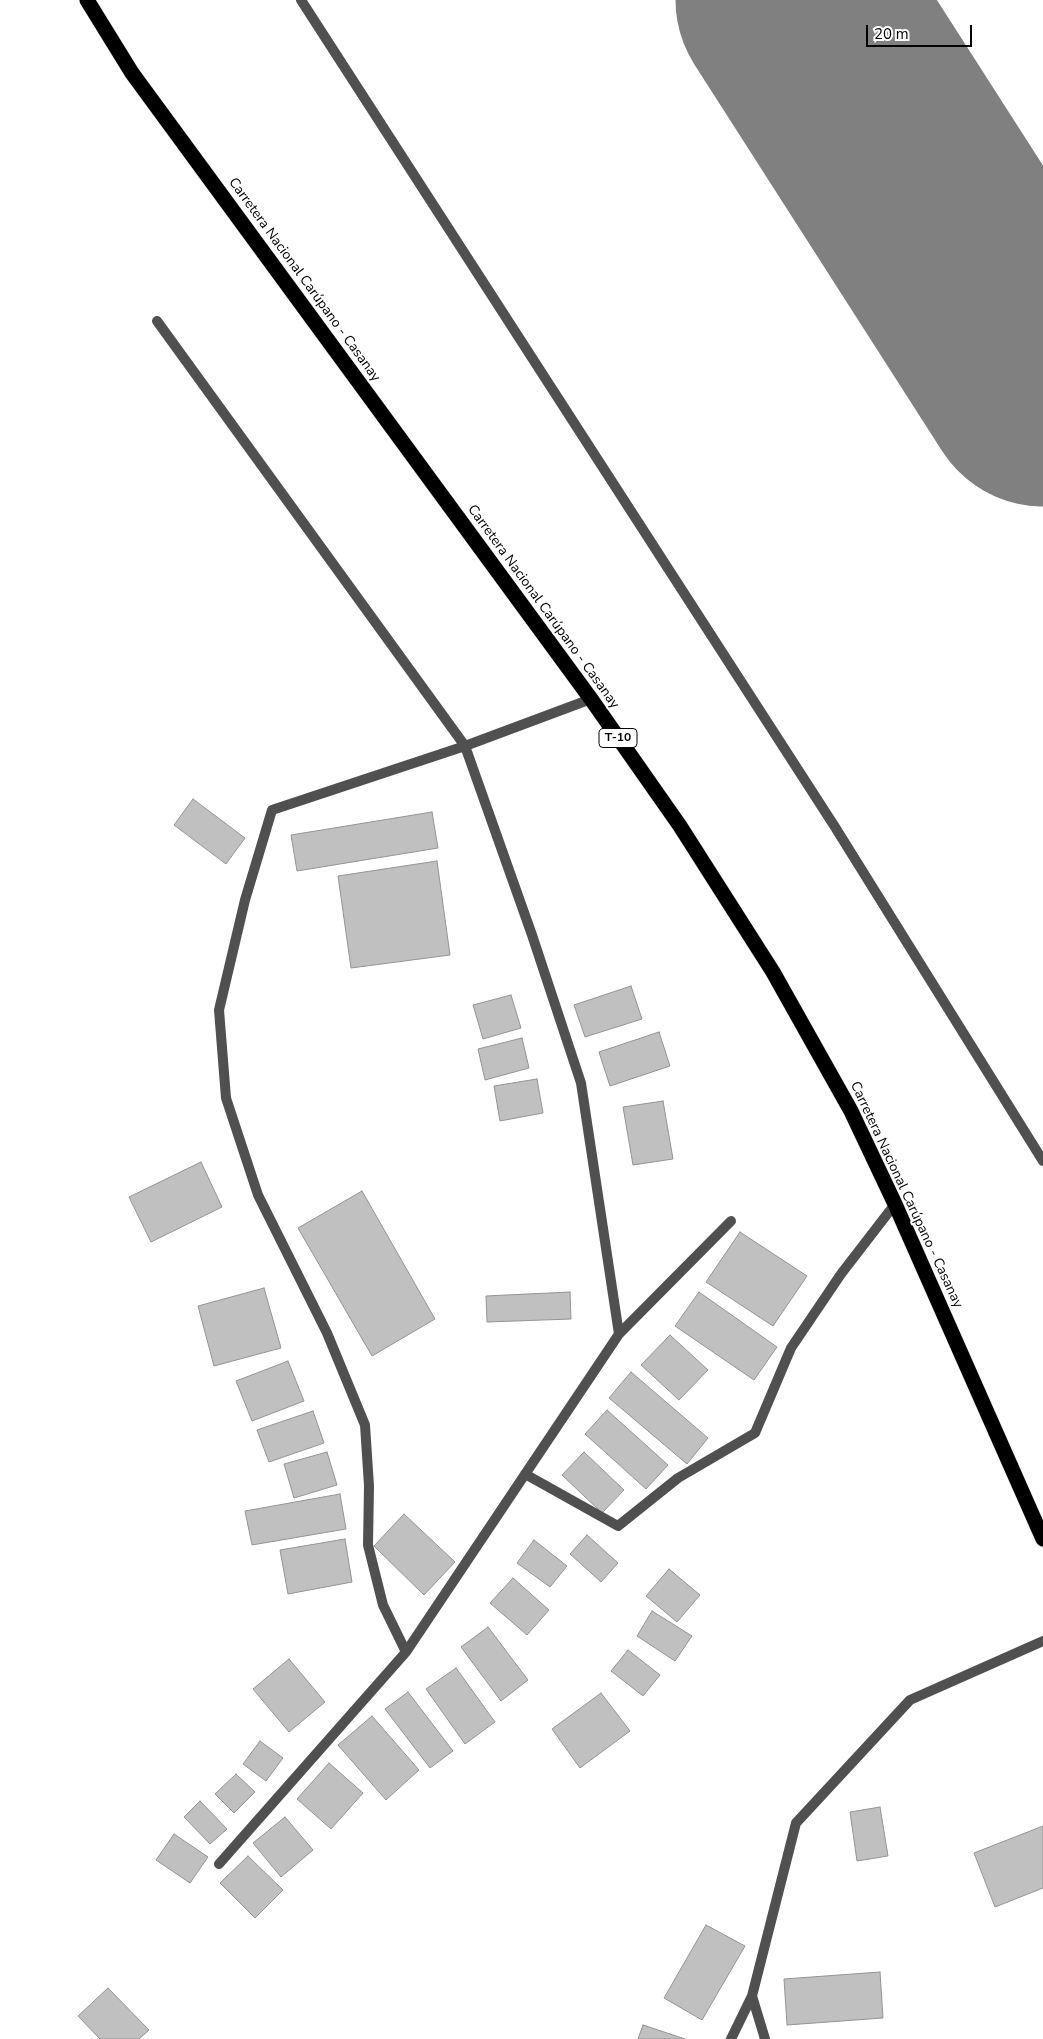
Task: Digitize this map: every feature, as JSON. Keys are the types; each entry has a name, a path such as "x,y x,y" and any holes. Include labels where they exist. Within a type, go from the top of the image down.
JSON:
{"highway":[{"name":"Carretera Nacional Carúpano - Casanay","path":"87,0 132,73 591,699 680,826 772,972 851,1111 895,1204 1043,1539"}],"street":[{"path":"301,0 835,827 1043,1161"},
{"path":"157,322 465,746 532,935 581,1083 619,1334"},
{"path":"406,1652 383,1605 368,1545 369,1486 365,1425 327,1333 258,1195 226,1098 219,1010 245,900 272,810 465,746 591,699"},
{"path":"525,1474 618,1526 678,1478 755,1433 791,1348 841,1274 895,1204"},
{"path":"219,1864 406,1652 619,1334 731,1221"},
{"path":"732,2039 752,1996 796,1823 910,1700 1043,1641"},
{"path":"752,1996 765,2039"}],"building":[{"path":"193,799 245,838 226,864 174,825"},
{"path":"432,812 438,848 297,871 291,835"},
{"path":"437,861 450,955 351,968 338,876"},
{"path":"631,986 642,1019 585,1037 574,1005"},
{"path":"511,995 521,1028 483,1039 473,1005"},
{"path":"659,1032 670,1066 610,1086 599,1052"},
{"path":"522,1038 529,1068 485,1080 478,1049"},
{"path":"537,1079 543,1113 500,1121 494,1086"},
{"path":"663,1101 673,1159 633,1165 623,1107"},
{"path":"201,1162 222,1207 151,1242 129,1197"},
{"path":"362,1191 435,1319 372,1356 298,1228"},
{"path":"740,1232 807,1276 773,1326 706,1282"},
{"path":"264,1288 281,1348 214,1366 198,1306"},
{"path":"570,1292 571,1319 487,1322 486,1296"},
{"path":"699,1292 777,1347 754,1380 675,1326"},
{"path":"670,1335 708,1370 679,1400 641,1365"},
{"path":"288,1361 304,1401 252,1421 236,1381"},
{"path":"631,1372 708,1438 687,1464 609,1398"},
{"path":"607,1410 668,1465 646,1489 585,1434"},
{"path":"313,1411 324,1443 269,1462 257,1430"},
{"path":"327,1452 337,1485 294,1498 284,1464"},
{"path":"584,1452 624,1490 602,1513 562,1475"},
{"path":"340,1494 346,1529 252,1545 245,1511"},
{"path":"404,1514 455,1562 424,1595 374,1546"},
{"path":"587,1535 618,1563 601,1582 570,1554"},
{"path":"345,1539 352,1582 288,1594 280,1550"},
{"path":"534,1540 567,1566 550,1587 517,1563"},
{"path":"669,1569 700,1595 677,1622 646,1596"},
{"path":"513,1578 549,1610 527,1635 490,1603"},
{"path":"652,1611 692,1636 675,1661 637,1636"},
{"path":"488,1627 528,1680 501,1701 461,1647"},
{"path":"628,1650 660,1675 643,1696 611,1671"},
{"path":"289,1659 325,1702 289,1732 253,1689"},
{"path":"456,1668 495,1722 465,1744 426,1689"},
{"path":"408,1692 453,1751 430,1768 385,1709"},
{"path":"601,1693 630,1731 580,1768 552,1729"},
{"path":"372,1716 419,1770 386,1800 338,1745"},
{"path":"260,1741 283,1758 266,1781 243,1764"},
{"path":"329,1763 363,1793 331,1829 297,1799"},
{"path":"236,1774 255,1792 234,1813 215,1794"},
{"path":"200,1801 227,1829 210,1844 184,1817"},
{"path":"880,1807 888,1856 857,1861 850,1812"},
{"path":"285,1817 313,1850 281,1877 253,1843"},
{"path":"1043,1826 1043,1888 995,1907 974,1853"},
{"path":"174,1834 208,1857 190,1883 156,1860"},
{"path":"248,1856 283,1890 255,1918 220,1883"},
{"path":"706,1925 745,1946 702,2020 664,1998"},
{"path":"880,1972 883,2018 787,2025 784,1979"},
{"path":"108,1988 149,2030 139,2039 100,2039 78,2016"},
{"path":"643,2025 685,2039 638,2039"}],"runway":[{"path":"795,0 1043,387"}]}
